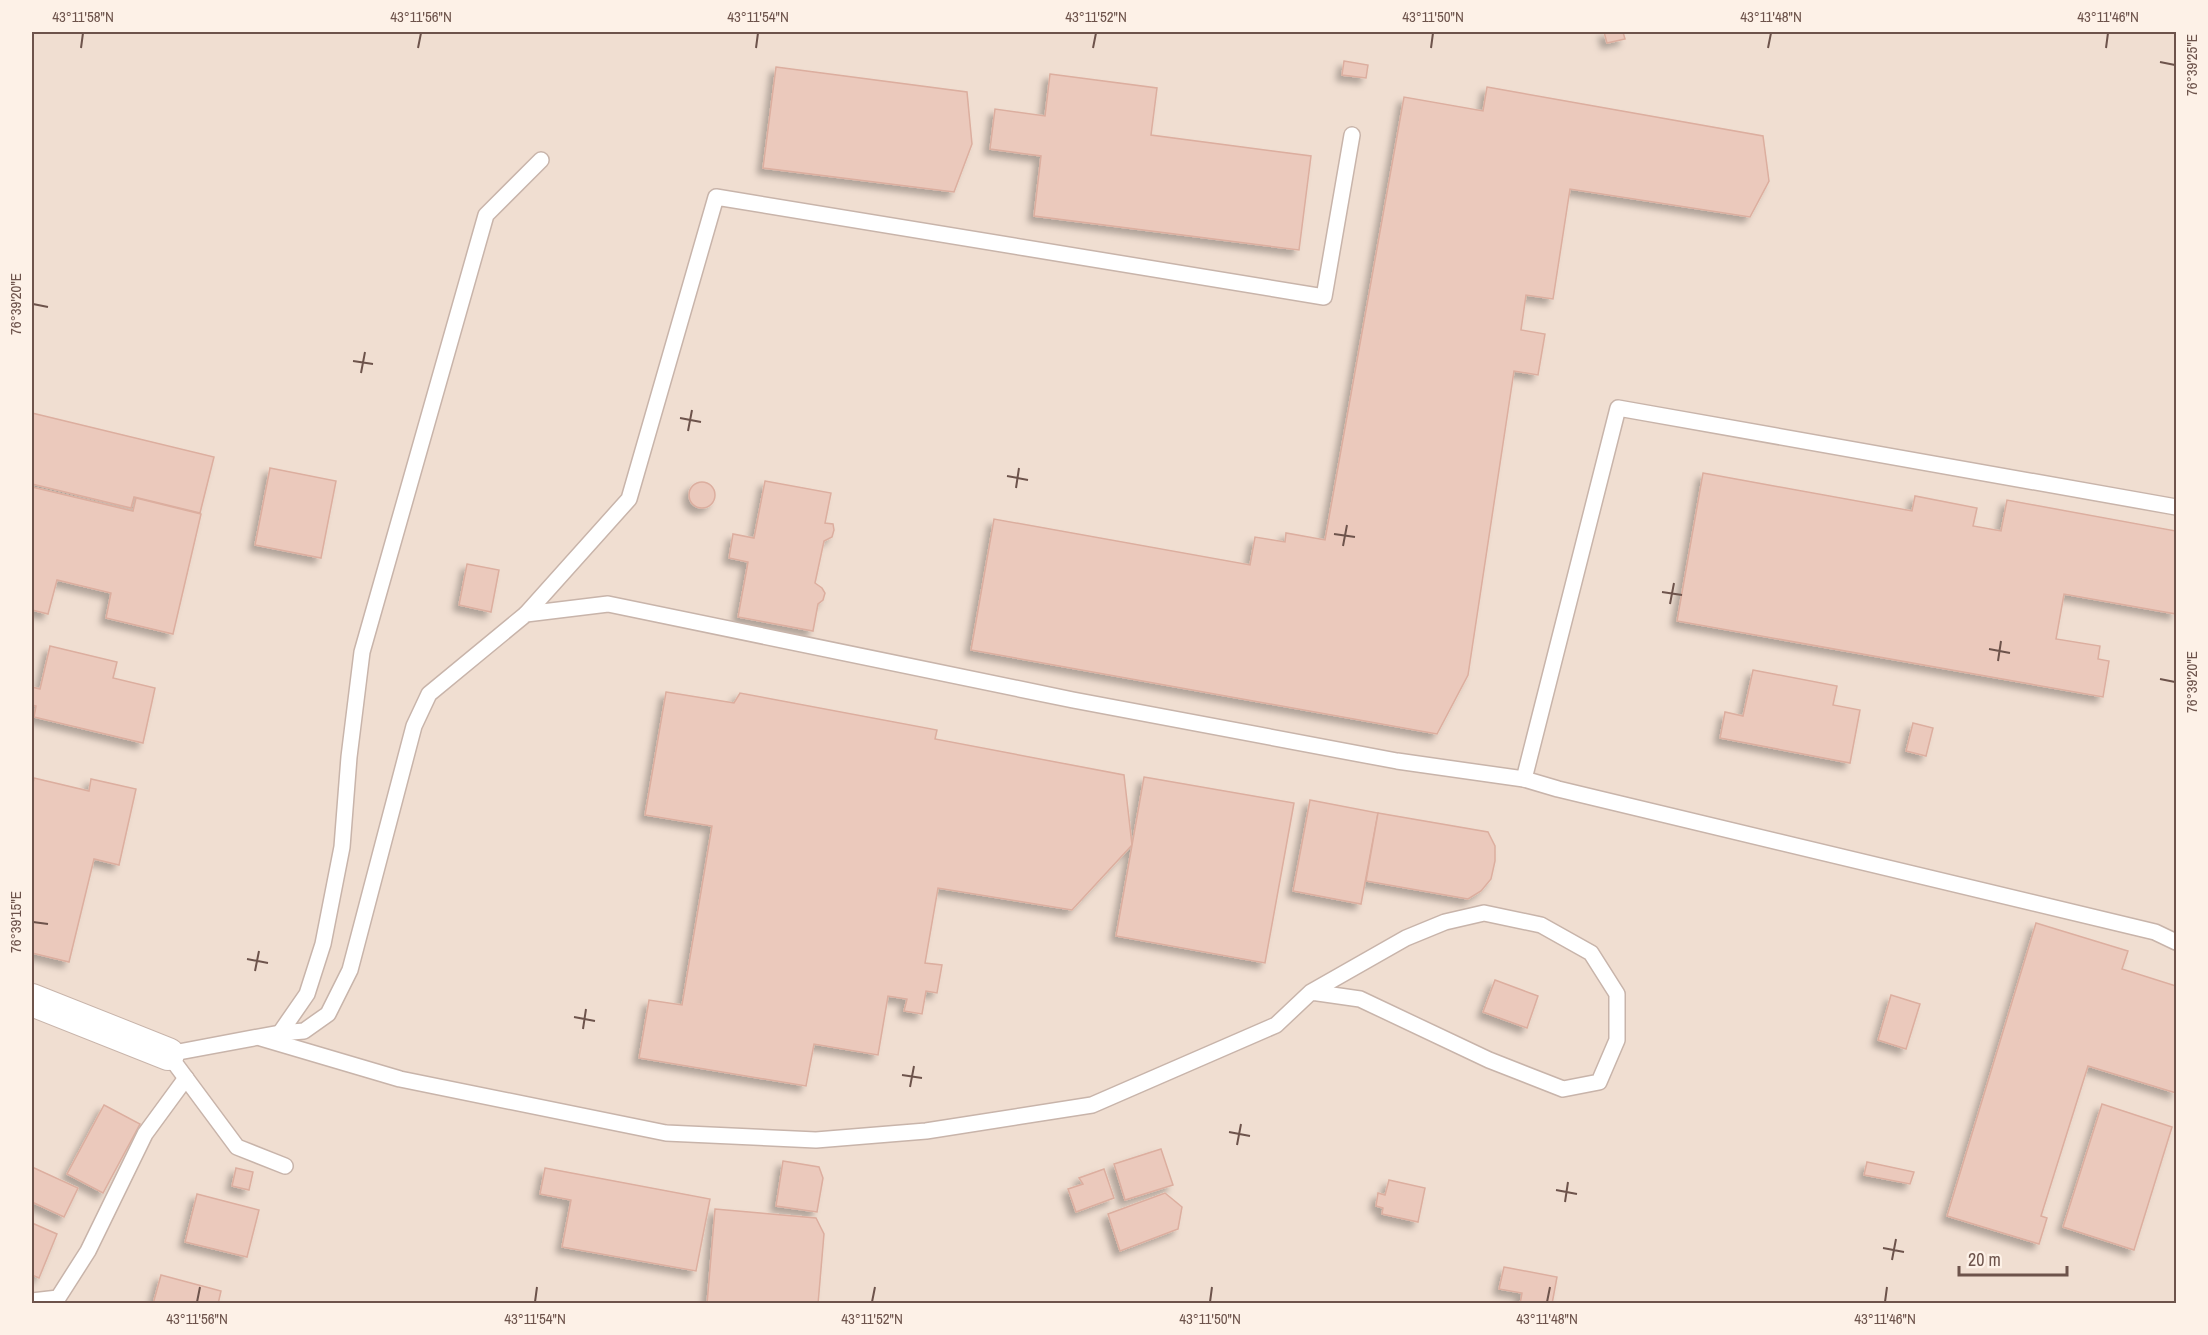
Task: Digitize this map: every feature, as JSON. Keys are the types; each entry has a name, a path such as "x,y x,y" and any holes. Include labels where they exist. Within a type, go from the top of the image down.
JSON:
{"street":[{"path":"32,1000 177,1066"}],"lane":[{"path":"32,1301 58,1298 88,1251 177,1066 257,1037 304,1031 328,1014 350,970 414,726 429,694 526,614 629,500 716,197 1324,297 1352,135"},
{"path":"280,1033 307,994 324,944 342,847 349,757 362,652 486,215 541,160"},
{"path":"1524,779 1618,408 2176,507"},
{"path":"526,614 608,604 1073,700 1397,761 1524,779 2155,932 2176,942"},
{"path":"257,1037 400,1079 666,1133 816,1140 926,1131 1092,1105 1276,1025 1311,992 1406,938 1445,922 1484,913 1541,925 1591,954 1617,994 1617,1040 1599,1082 1563,1089 1489,1060 1360,999 1311,992"},
{"path":"177,1066 237,1147 285,1166"}],"shaded area":[{"path":"32,32 2176,32 2176,1303 32,1303"}],"building":[{"path":"1604,32 1623,32 1625,39 1607,43"},
{"path":"1344,61 1368,65 1366,78 1342,75"},
{"path":"776,67 967,92 972,144 954,192 763,168"},
{"path":"1050,74 1157,88 1151,135 1311,156 1299,250 1034,216 1041,156 990,149 995,109 1045,116"},
{"path":"1487,87 1763,136 1769,181 1750,217 1570,189 1553,299 1526,295 1521,330 1545,334 1538,375 1514,371 1468,675 1437,734 971,650 994,519 1250,565 1255,537 1285,542 1286,533 1325,540 1404,97 1483,111"},
{"path":"32,413 214,457 200,513 134,497 131,508 32,484"},
{"path":"270,468 336,481 321,558 255,545"},
{"path":"1703,473 1912,511 1915,496 1977,508 1973,526 2001,531 2007,500 2176,531 2176,614 2064,594 2056,639 2100,646 2098,659 2109,661 2103,697 1677,621"},
{"path":"765,481 831,493 825,523 833,524 834,530 832,537 824,541 815,583 825,593 823,600 818,604 813,631 738,617 748,562 729,558 733,534 754,538"},
{"path":"702,482 711,486 715,495 711,504 702,508 693,504 689,495 693,486"},
{"path":"32,487 133,511 136,498 201,514 173,634 106,618 111,593 57,580 48,614 32,610"},
{"path":"467,564 499,570 491,612 459,605"},
{"path":"50,646 117,662 113,678 155,688 143,743 34,717 36,706 32,705 32,687 40,689"},
{"path":"1753,670 1837,686 1833,705 1860,710 1850,763 1720,738 1725,712 1743,716"},
{"path":"666,692 734,703 740,693 937,730 935,739 1124,775 1132,845 1072,910 938,888 925,963 942,965 937,993 926,991 922,1014 904,1011 907,999 888,996 878,1055 814,1044 806,1086 639,1058 649,1000 682,1005 712,826 645,815"},
{"path":"1913,723 1933,728 1926,756 1906,751"},
{"path":"1144,777 1294,803 1265,963 1116,936"},
{"path":"34,778 89,791 91,779 136,789 119,865 94,859 69,962 32,953 32,788"},
{"path":"1310,800 1378,813 1361,904 1293,891"},
{"path":"1378,813 1488,832 1495,846 1495,861 1491,879 1481,891 1468,899 1366,881"},
{"path":"2036,923 2128,951 2122,969 2176,986 2176,1093 2088,1066 2041,1216 2047,1218 2039,1244 1947,1216"},
{"path":"1495,980 1538,996 1527,1028 1483,1012"},
{"path":"1891,995 1920,1004 1906,1049 1878,1040"},
{"path":"2102,1104 2172,1127 2134,1250 2063,1227"},
{"path":"104,1105 140,1124 103,1193 67,1174"},
{"path":"1161,1149 1173,1185 1125,1200 1114,1164"},
{"path":"783,1161 819,1167 823,1178 817,1212 776,1206"},
{"path":"1867,1162 1914,1172 1910,1184 1864,1175"},
{"path":"32,1167 78,1188 64,1217 32,1202"},
{"path":"236,1168 253,1172 249,1190 232,1186"},
{"path":"545,1168 710,1199 696,1271 562,1247 571,1200 540,1194"},
{"path":"1104,1169 1114,1198 1076,1212 1068,1189 1083,1184 1079,1178"},
{"path":"1389,1180 1425,1188 1418,1222 1382,1214 1383,1208 1376,1206 1378,1193 1385,1195"},
{"path":"1165,1193 1182,1207 1178,1229 1120,1251 1108,1214"},
{"path":"197,1194 259,1210 247,1257 185,1242"},
{"path":"715,1209 816,1218 824,1234 818,1304 707,1304"},
{"path":"32,1223 57,1234 39,1278 32,1275"},
{"path":"1504,1267 1557,1277 1552,1304 1520,1304 1522,1293 1499,1289"},
{"path":"161,1275 221,1291 218,1304 153,1304"}]}
